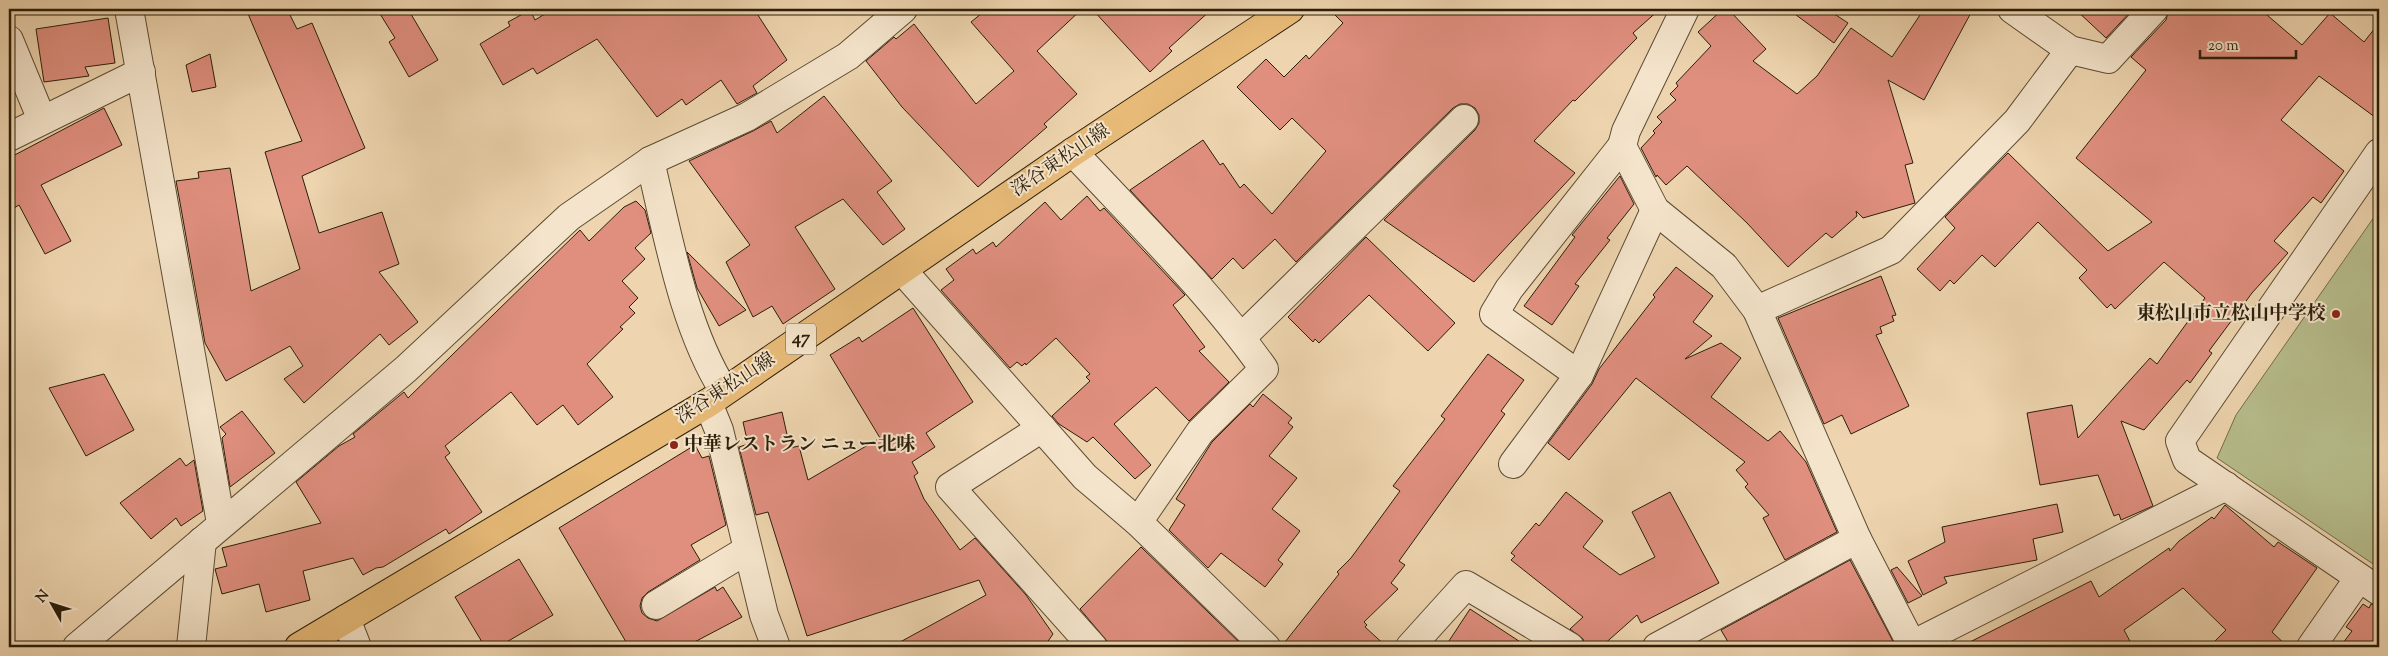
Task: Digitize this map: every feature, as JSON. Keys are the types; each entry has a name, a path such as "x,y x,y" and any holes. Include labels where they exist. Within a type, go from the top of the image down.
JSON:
{"main road":[{"name":"深谷東松山線","path":"299,647 716,397 1074,152 1290,9"}],"street":[{"path":"128,9 141,72 211,532 191,647"},
{"path":"77,647 406,369 569,217 650,161 747,117 848,56 903,9"},
{"path":"1579,374 1494,314 1509,289 1622,146 1626,131 1685,9"},
{"path":"2012,9 2070,50 2108,59 2154,9"},
{"path":"9,40 42,120"},
{"path":"1757,310 1891,250 2017,121 2070,50"},
{"path":"9,137 141,72"},
{"path":"1242,337 1464,119"},
{"path":"1622,146 1655,210 1724,266 1757,310 1857,539 1912,646 2226,486"},
{"path":"1074,152 1242,337 1264,369 1200,432 1138,522"},
{"path":"2310,647 2369,584 2187,460 2180,442 2379,153"},
{"path":"650,161 676,273 709,367 716,397 719,430 747,550 764,615 776,647"},
{"path":"1513,464 1579,374 1655,210"},
{"path":"902,270 1085,477 1138,522 1266,647"},
{"path":"1042,428 950,487 1094,647"},
{"path":"1658,647 1857,539"},
{"path":"656,605 747,550"},
{"path":"1410,647 1466,585 1570,647"},
{"path":"346,618 357,647"}],"green space":[{"name":"東松山市立松山中学校","path":"2379,210 2379,568 2217,458 2236,415"}],"building":[{"path":"246,9 287,9 297,29 312,23 365,148 302,176 319,233 382,212 399,264 379,272 418,322 389,345 380,334 304,403 284,379 303,366 290,346 226,381 205,343 176,181 199,178 198,172 230,168 251,291 300,269 265,152 302,141"},
{"path":"377,9 408,9 438,60 409,77 389,42 395,38"},
{"path":"553,9 754,9 787,60 753,86 757,93 737,104 721,80 686,105 682,99 657,117 597,39 537,74 533,68 503,85 480,44 510,26 508,22 530,10 535,20"},
{"path":"987,9 1082,9 1037,51 1077,94 1044,124 1047,127 978,187 902,107 866,61 894,37 896,39 914,24 976,104 1014,71 971,22"},
{"path":"1092,9 1212,9 1169,48 1172,51 1150,72"},
{"path":"1329,9 1660,9 1633,33 1637,38 1534,141 1575,173 1474,282 1384,220 1475,130 1479,123 1479,115 1475,108 1468,104 1460,104 1453,108 1296,262 1275,239 1243,269 1233,258 1212,279 1130,190 1203,140 1220,165 1223,163 1240,188 1244,184 1272,214 1326,151 1292,118 1280,130 1237,87 1266,59 1284,77 1306,55 1309,59 1343,23"},
{"path":"1723,9 1728,9 1766,49 1753,61 1797,94 1817,76 1851,28 1892,57 1924,9 1973,9 1924,100 1888,80 1913,163 1905,165 1915,203 1863,218 1856,211 1857,216 1832,238 1826,233 1788,267 1747,223 1687,166 1666,185 1657,175 1656,177 1641,148 1662,122 1657,117 1676,100 1670,94 1678,86 1676,83 1711,46 1698,32"},
{"path":"1788,9 1827,9 1848,23 1834,43"},
{"path":"2075,9 2133,9 2106,38"},
{"path":"2169,9 2260,9 2302,45 2330,13 2364,42 2379,23 2379,120 2319,76 2281,120 2344,171 2321,203 2313,197 2274,241 2288,253 2252,293 2209,351 2212,353 2190,383 2187,380 2144,430 2121,421 2153,506 2121,520 2119,514 2114,516 2098,475 2040,485 2027,413 2072,405 2078,438 2150,358 2157,364 2205,298 2164,262 2115,309 2111,304 2107,308 2079,278 2087,270 2038,222 1995,267 1982,255 1954,284 1950,280 1940,291 1917,269 1955,228 1945,217 2008,153 2108,251 2152,222 2076,158 2146,70 2131,57 2166,20"},
{"path":"108,18 115,63 85,67 89,76 44,82 36,29"},
{"path":"210,54 216,87 192,92 186,65"},
{"path":"824,96 892,181 877,192 905,229 883,245 843,199 795,227 835,289 783,324 772,306 753,317 726,262 750,245 689,161 771,121 777,133"},
{"path":"104,108 122,145 41,185 71,241 45,254 19,205 9,211 9,158"},
{"path":"1620,176 1634,204 1607,238 1610,240 1575,284 1579,286 1552,325 1524,306 1575,237 1572,235"},
{"path":"1087,196 1100,211 1104,208 1185,295 1173,305 1205,347 1199,351 1229,382 1189,421 1156,387 1114,424 1151,465 1135,479 1093,437 1087,442 1059,424 1052,416 1090,381 1086,377 1090,374 1056,338 1026,365 1025,363 1022,366 1017,362 1010,368 941,290 954,280 946,269 973,249 976,254 993,242 996,247 1045,202 1061,220"},
{"path":"636,201 645,210 651,233 635,248 645,259 622,281 638,298 629,307 635,313 620,327 623,329 587,364 613,397 578,425 563,405 537,425 511,392 445,446 450,453 445,457 482,512 449,534 446,529 383,567 376,568 363,575 353,558 303,571 310,600 266,612 259,584 222,594 215,569 227,566 222,548 321,523 296,482 339,446 355,437 353,434 404,392 408,398 580,230 589,241 624,207"},
{"path":"1366,237 1455,323 1428,351 1369,295 1319,343 1315,339 1313,342 1288,317"},
{"path":"687,252 746,310 719,326 697,288"},
{"path":"1676,267 1713,296 1693,322 1712,336 1685,359 1721,343 1741,358 1711,397 1768,441 1780,431 1806,462 1837,532 1785,560 1763,518 1769,515 1745,487 1748,484 1736,470 1745,462 1636,378 1569,460 1548,443 1592,384 1599,369"},
{"path":"1881,276 1896,315 1892,316 1894,321 1880,327 1882,333 1876,335 1909,406 1851,434 1842,415 1824,424 1778,318"},
{"path":"913,308 973,402 926,433 935,447 912,462 918,473 914,476 924,499 960,550 975,538 1026,595 1053,634 1044,647 891,647 986,595 979,580 807,636 768,512 756,515 739,447 748,444 743,422 782,412 790,448 799,446 808,480 880,438 830,355 859,337 862,342"},
{"path":"1488,354 1524,380 1501,411 1505,414 1399,561 1405,565 1391,583 1398,589 1364,622 1367,625 1365,627 1387,647 1281,647 1339,574 1337,572 1351,558 1400,491 1393,486 1445,419 1441,416"},
{"path":"104,374 134,430 86,456 49,388"},
{"path":"1263,394 1292,418 1288,423 1293,427 1269,456 1297,478 1272,509 1300,531 1278,560 1283,564 1265,587 1221,553 1208,568 1169,530 1185,505 1176,499 1212,442 1250,404 1253,407"},
{"path":"242,411 275,453 230,487 222,438 226,434 220,427"},
{"path":"695,445 702,458 709,456 726,525 691,545 700,560 648,592 642,598 640,606 642,613 648,618 657,621 715,587 717,591 723,587 742,617 685,647 629,647 559,528"},
{"path":"180,458 186,466 194,460 203,511 181,526 176,518 151,539 120,503"},
{"path":"1566,492 1603,521 1583,547 1620,575 1655,557 1632,512 1670,492 1719,583 1641,623 1637,615 1601,647 1586,647 1583,639 1570,629 1583,617 1511,560 1515,556 1511,553 1536,523 1539,526"},
{"path":"2057,504 2063,532 2033,539 2037,560 1944,577 1947,583 1923,595 1908,561 1945,542 1942,527"},
{"path":"2225,505 2274,547 2278,542 2317,568 2272,632 2288,647 2209,647 2226,630 2183,588 2124,630 2133,647 1960,647 2091,581 2099,597 2169,548 2170,551 2179,541 2212,517 2214,519"},
{"path":"1141,547 1244,647 1112,647 1080,609"},
{"path":"519,559 553,615 498,647 485,647 455,597"},
{"path":"1850,560 1896,647 1731,647 1721,630"},
{"path":"1897,567 1922,596 1908,603 1891,570"},
{"path":"2363,604 2369,608 2371,604 2379,606 2379,647 2340,647 2352,631 2346,627"},
{"path":"1470,609 1528,647 1445,647"}],"place":[{"name":"東松山市立松山中学校","path":"2336,314"},
{"name":"中華レストラン ニュー北味","path":"674,445"}]}
